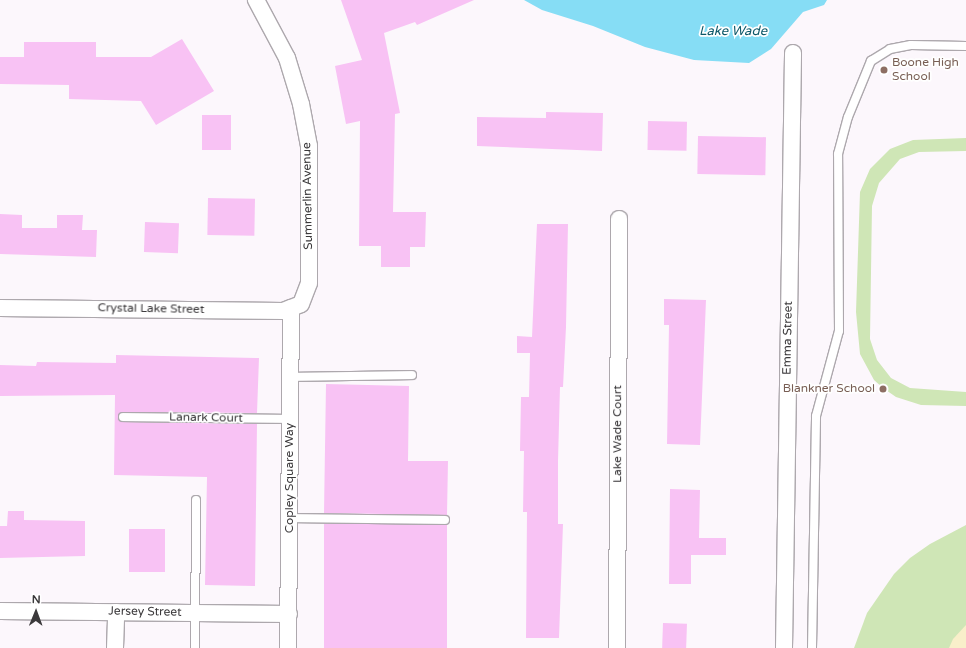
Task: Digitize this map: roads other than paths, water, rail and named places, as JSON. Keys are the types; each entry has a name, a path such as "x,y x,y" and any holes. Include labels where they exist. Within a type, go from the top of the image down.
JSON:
{"street":[{"name":"Summerlin Avenue","path":"256,0 287,58 301,104 309,146 309,283 296,306"},
{"name":"Emma Street","path":"784,648 793,53"},
{"name":"Lake Wade Court","path":"617,648 619,219"},
{"name":"Crystal Lake Street","path":"0,308 283,311 296,306"},
{"name":"Copley Square Way","path":"288,648 290,378 296,306"},
{"name":"Jersey Street","path":"0,611 289,614"},
{"path":"115,648 116,612"}],"lane":[{"path":"812,648 816,416 838,331 838,154 848,117 871,61 890,48 911,45 966,46"},
{"path":"290,378 412,375"},
{"name":"Lanark Court","path":"123,417 290,419"},
{"path":"195,648 196,500"},
{"path":"290,518 445,520"}],"water":[{"name":"Lake Wade","path":"524,0 827,0 824,5 803,12 771,49 749,63 694,60 645,47 593,26 542,10"}],"place":[{"name":"Boone High School","path":"884,70"},
{"name":"Blankner School","path":"883,389"}]}
